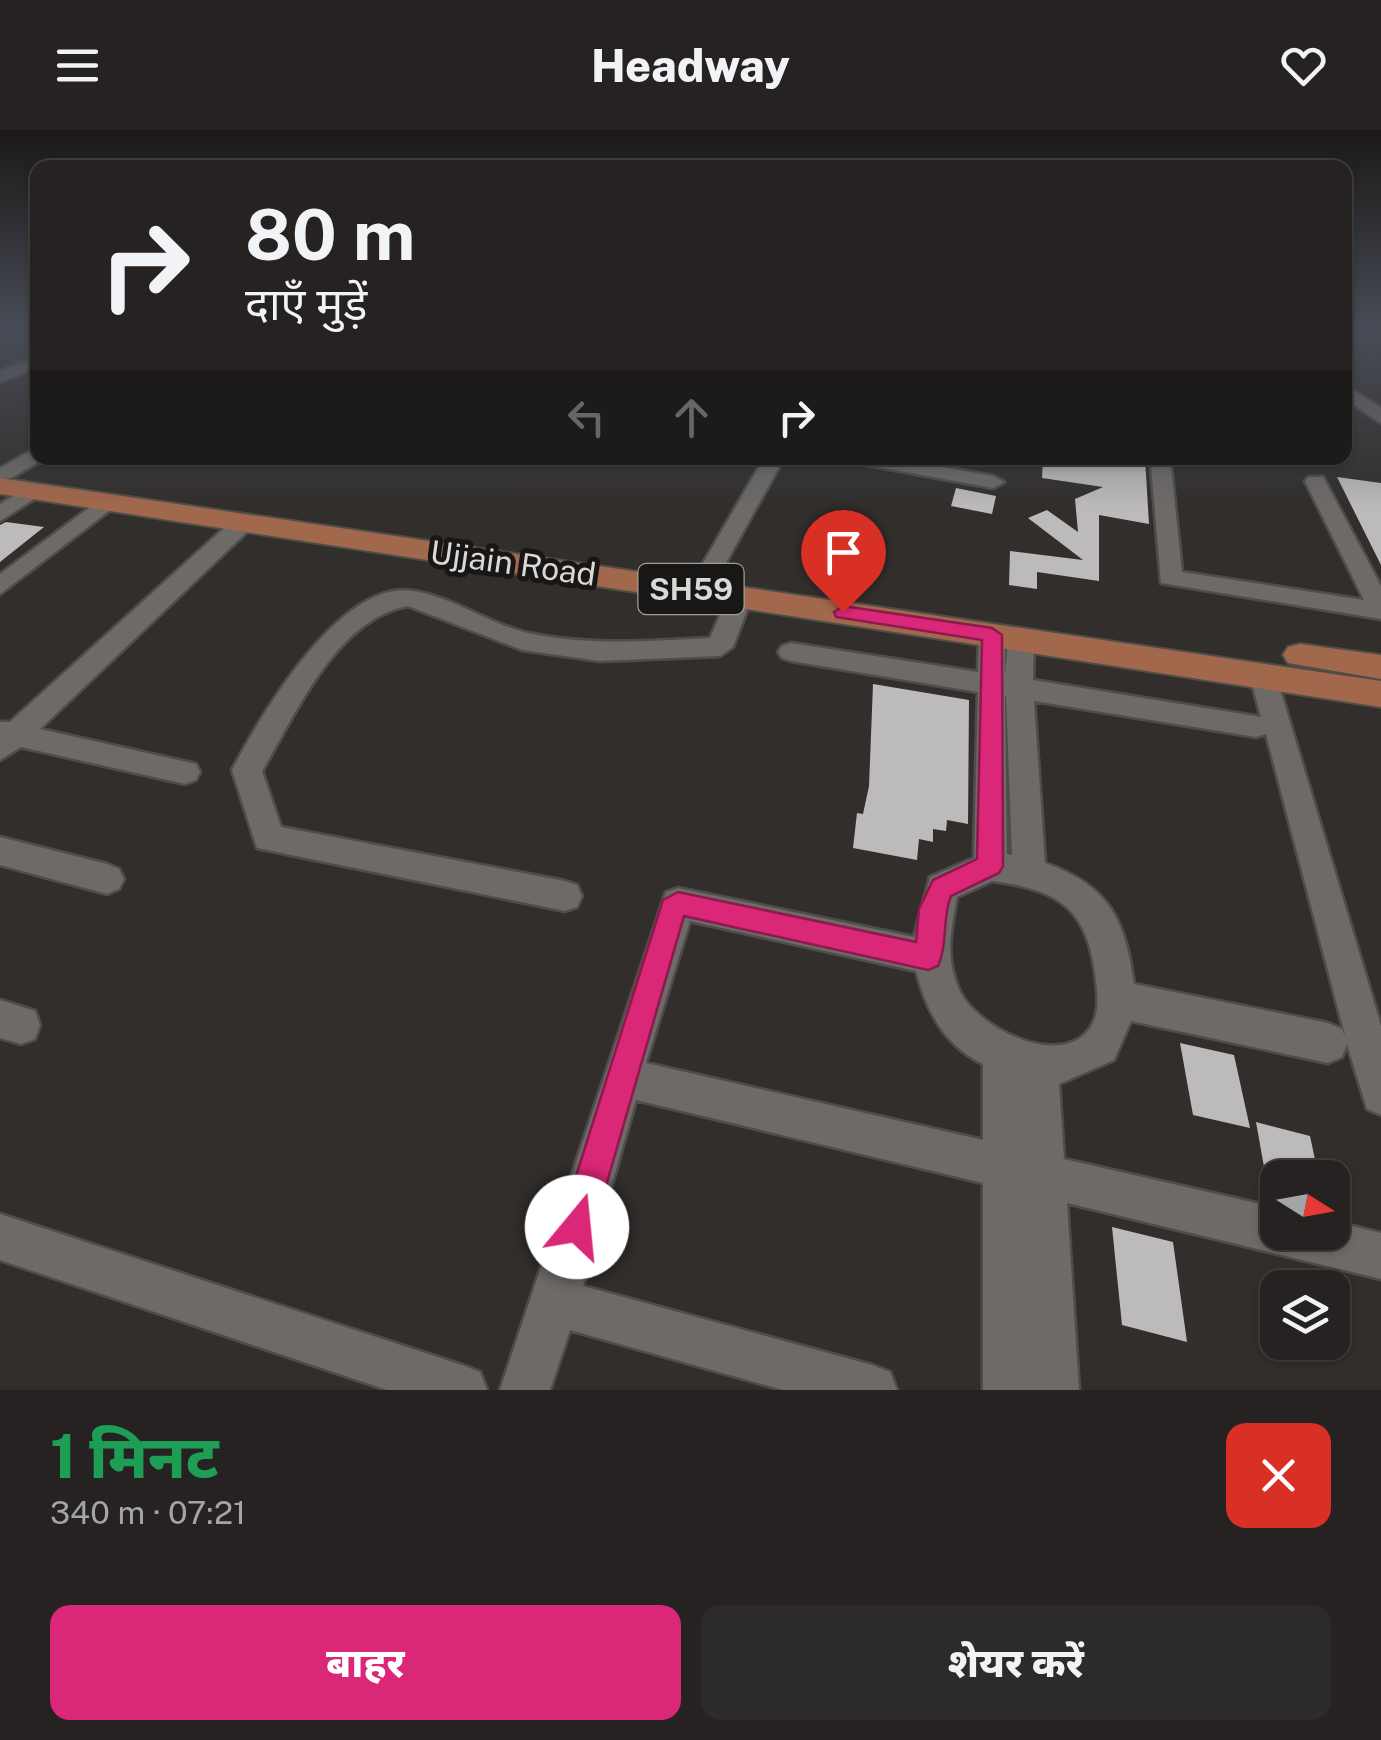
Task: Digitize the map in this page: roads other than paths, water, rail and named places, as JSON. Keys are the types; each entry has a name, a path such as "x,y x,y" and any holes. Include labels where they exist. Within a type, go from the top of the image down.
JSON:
{"main road":[{"name":"Ujjain Road","path":"1,478 32,491 105,503 1006,637 1381,667"},
{"name":"Ujjain Road","path":"1,478 710,572 1215,656 1264,676 1381,694"}],"street":[{"path":"1352,395 1381,417"},
{"path":"1,478 30,458"},
{"path":"710,572 770,465"},
{"path":"900,465 993,482"},
{"path":"1161,466 1170,578 1381,610"},
{"path":"1316,481 1381,610"},
{"path":"0,514 32,491"},
{"path":"0,586 105,503"},
{"path":"5,738 242,524"},
{"path":"566,896 268,838 248,770 331,642 392,597 410,598 522,641 600,652 720,646 740,597"},
{"path":"990,866 990,754 1005,688 1006,637"},
{"path":"791,652 1256,726"},
{"path":"1264,676 1381,1095"},
{"path":"1005,688 1024,759 1028,870"},
{"path":"5,738 185,772"},
{"path":"990,754 1024,759"},
{"path":"0,851 107,878"},
{"path":"990,866 1028,870 1077,894 1098,916 1110,940 1120,1000 1118,1024 1104,1046 1082,1061 1021,1060 960,1026 940,999 928,957 932,909 942,888 990,866"},
{"path":"525,1390 673,908 678,904 928,957"},
{"path":"1120,1000 1328,1043"},
{"path":"1008,1390 1024,1169 1021,1060"},
{"path":"622,1077 1260,1226"},
{"path":"1024,1169 1054,1390"},
{"path":"0,1237 462,1390"},
{"path":"1350,1248 1381,1256"},
{"path":"555,1302 872,1390"}]}
